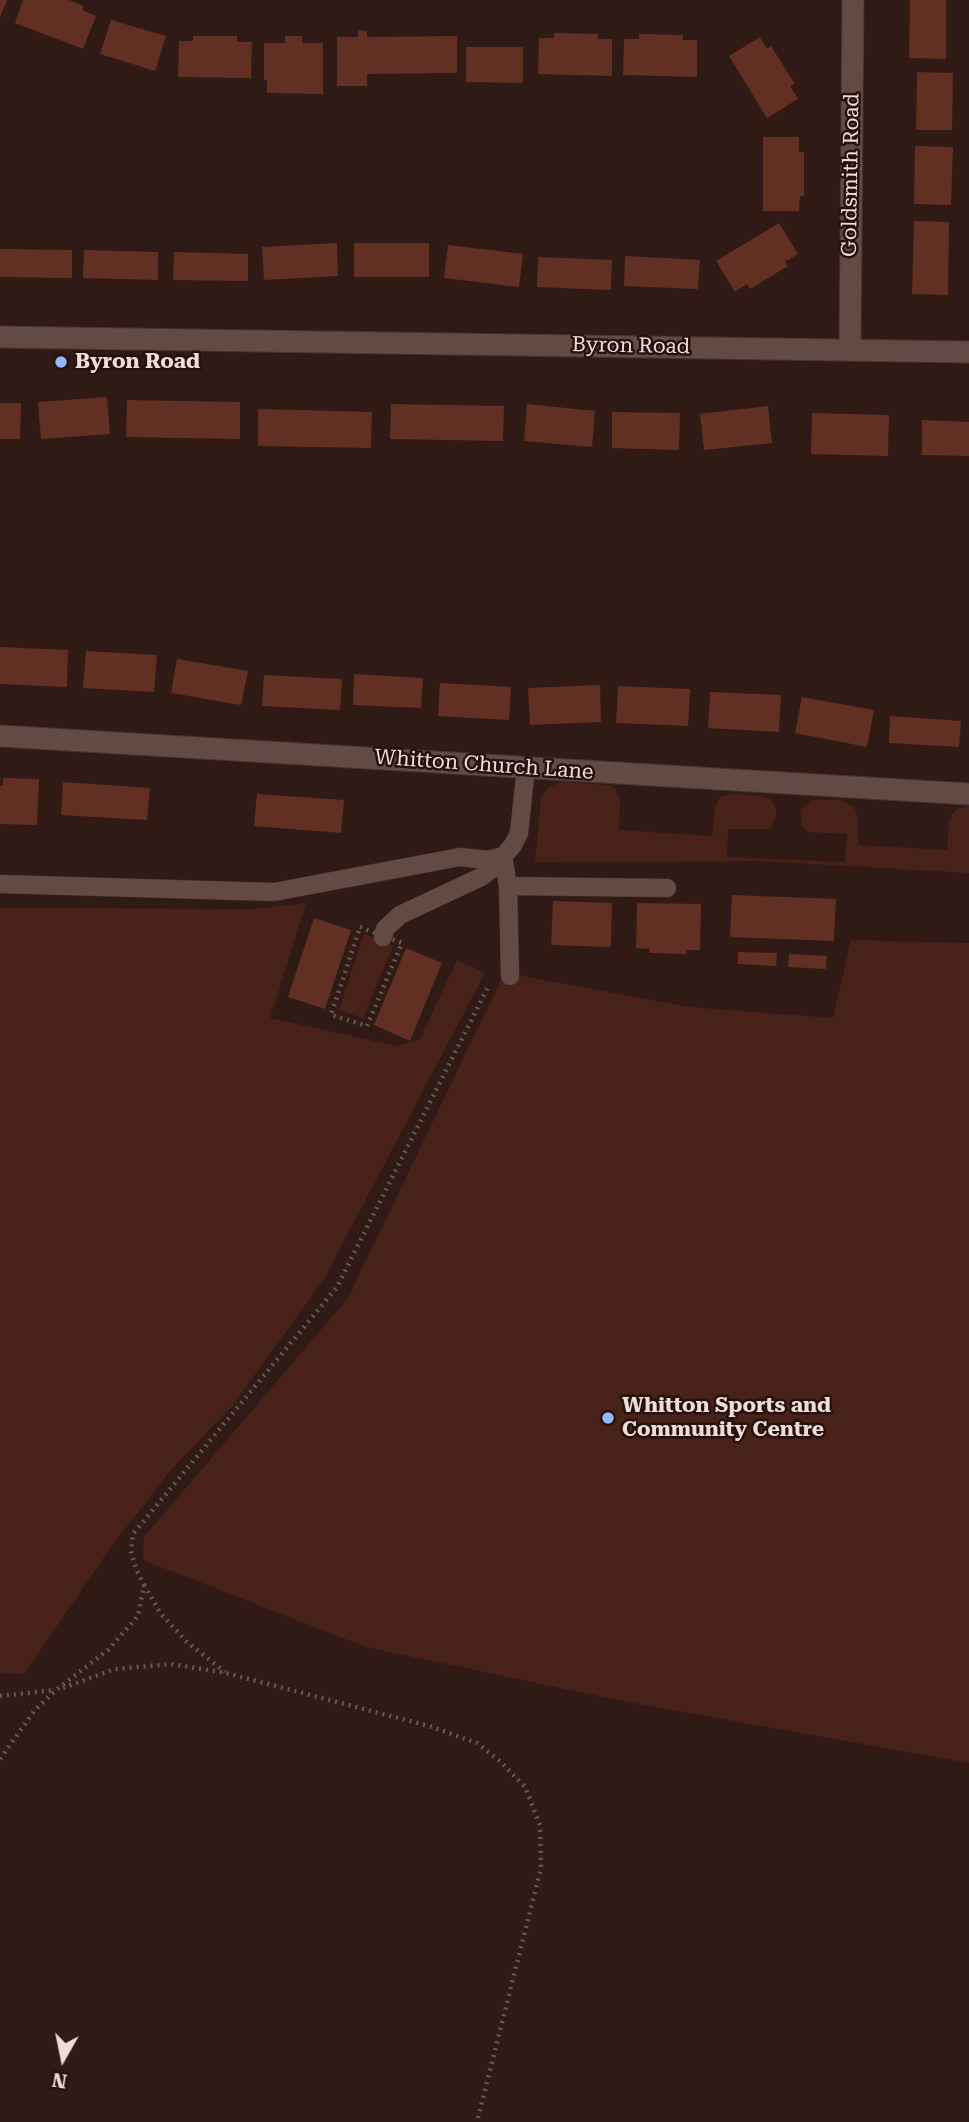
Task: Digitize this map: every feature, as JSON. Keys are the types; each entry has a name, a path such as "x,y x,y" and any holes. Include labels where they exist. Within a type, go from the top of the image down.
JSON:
{"street":[{"name":"Goldsmith Road","path":"850,349 853,0"},
{"name":"Byron Road","path":"0,337 969,352"},
{"name":"Whitton Church Lane","path":"0,736 969,794"}],"lane":[{"path":"383,937 385,929 400,915 481,877 513,845 519,832 526,768"},
{"path":"0,884 274,892 460,857 488,860 503,856"},
{"path":"503,856 508,886 510,976"},
{"path":"508,886 667,888"}],"path":[{"path":"360,927 383,937 402,943 367,1026 331,1014 360,927"},
{"path":"226,1672 187,1642 160,1614 136,1569 131,1551 133,1534 337,1287 509,941"},
{"path":"0,1759 35,1710 56,1690 108,1650 138,1616 144,1586"},
{"path":"0,1696 56,1690 115,1669 171,1664 226,1672 429,1726 477,1743 501,1762 525,1787 540,1825 541,1868 477,2122"}],"shaded area":[{"path":"561,782 615,788 620,798 619,830 712,836 715,807 721,796 761,796 771,800 776,809 772,826 768,829 728,829 727,857 845,862 847,834 808,832 802,826 800,811 811,800 839,800 854,807 858,818 858,845 947,850 952,814 957,809 969,806 969,873 760,861 535,862 541,797 549,787"},
{"path":"306,903 270,1018 397,1046 420,1039 457,960 485,973 324,1279 233,1405 170,1471 111,1547 24,1674 0,1673 0,908 255,909"},
{"path":"364,934 393,946 363,1018 339,1010"},
{"name":"Whitton Sports and Community Centre","path":"851,940 969,943 969,1763 622,1701 366,1647 143,1560 144,1537 348,1298 502,978 517,975 689,1007 833,1018"}],"building":[{"path":"0,0 7,0 0,17"},
{"path":"23,0 69,0 84,6 82,10 96,16 83,49 15,23"},
{"path":"910,0 946,0 946,59 909,58"},
{"path":"111,20 166,36 155,71 100,54"},
{"path":"358,30 367,31 367,37 457,36 457,73 367,74 367,86 337,86 337,37 358,37"},
{"path":"554,33 598,34 598,39 612,39 612,76 538,74 539,38 554,38"},
{"path":"639,34 683,35 683,40 697,40 697,77 623,75 624,39 639,39"},
{"path":"193,36 237,36 237,42 252,42 251,78 178,77 179,41 193,41"},
{"path":"285,36 302,36 302,43 323,43 323,94 267,93 267,80 264,80 264,43 285,43"},
{"path":"760,37 767,49 771,46 795,84 790,86 798,99 767,118 729,56"},
{"path":"466,47 523,47 523,83 466,82"},
{"path":"917,72 953,73 952,130 916,130"},
{"path":"763,137 799,137 799,152 804,152 804,196 800,196 799,211 763,211"},
{"path":"915,146 953,147 951,205 914,204"},
{"path":"914,221 949,222 948,295 912,294"},
{"path":"779,223 798,254 785,262 788,266 750,289 747,284 735,292 716,261"},
{"path":"337,243 338,276 264,280 262,247"},
{"path":"354,243 429,243 429,277 354,277"},
{"path":"448,245 523,254 519,287 444,278"},
{"path":"0,249 72,250 72,278 0,277"},
{"path":"84,250 158,252 158,280 83,278"},
{"path":"174,252 248,254 248,281 173,280"},
{"path":"625,256 700,260 698,289 624,286"},
{"path":"538,257 612,260 611,290 537,287"},
{"path":"107,397 110,434 41,439 38,402"},
{"path":"127,400 240,402 240,439 126,437"},
{"path":"0,403 21,403 20,439 0,439"},
{"path":"391,404 504,406 503,441 390,439"},
{"path":"527,404 595,411 592,447 524,441"},
{"path":"768,406 772,443 704,450 700,414"},
{"path":"258,409 372,412 371,448 258,446"},
{"path":"612,412 680,413 679,450 612,448"},
{"path":"812,413 889,415 888,456 811,454"},
{"path":"922,420 969,422 969,456 922,455"},
{"path":"0,647 68,650 67,687 0,684"},
{"path":"86,651 157,655 154,692 83,688"},
{"path":"177,659 248,671 241,705 171,693"},
{"path":"354,674 423,678 421,708 353,705"},
{"path":"264,675 342,679 340,710 262,706"},
{"path":"440,683 511,687 509,720 438,716"},
{"path":"600,685 601,722 530,725 528,688"},
{"path":"618,686 690,689 688,726 616,723"},
{"path":"710,692 781,695 779,732 708,728"},
{"path":"802,697 874,710 867,747 795,733"},
{"path":"890,716 961,721 959,747 889,743"},
{"path":"3,778 39,779 37,825 0,824 0,786 3,786"},
{"path":"63,782 150,788 147,820 61,815"},
{"path":"257,794 344,800 341,833 254,826"},
{"path":"732,895 836,899 834,941 730,937"},
{"path":"553,901 612,903 611,947 551,945"},
{"path":"637,903 701,904 700,950 686,950 686,954 649,953 650,949 636,948"},
{"path":"314,918 351,930 325,1009 288,997"},
{"path":"406,948 442,963 410,1041 374,1025"},
{"path":"738,952 777,953 776,966 738,964"},
{"path":"789,954 827,956 826,969 788,967"}],"place":[{"name":"Byron Road","path":"61,362"},
{"name":"Whitton Sports and Community Centre","path":"608,1418"}]}
